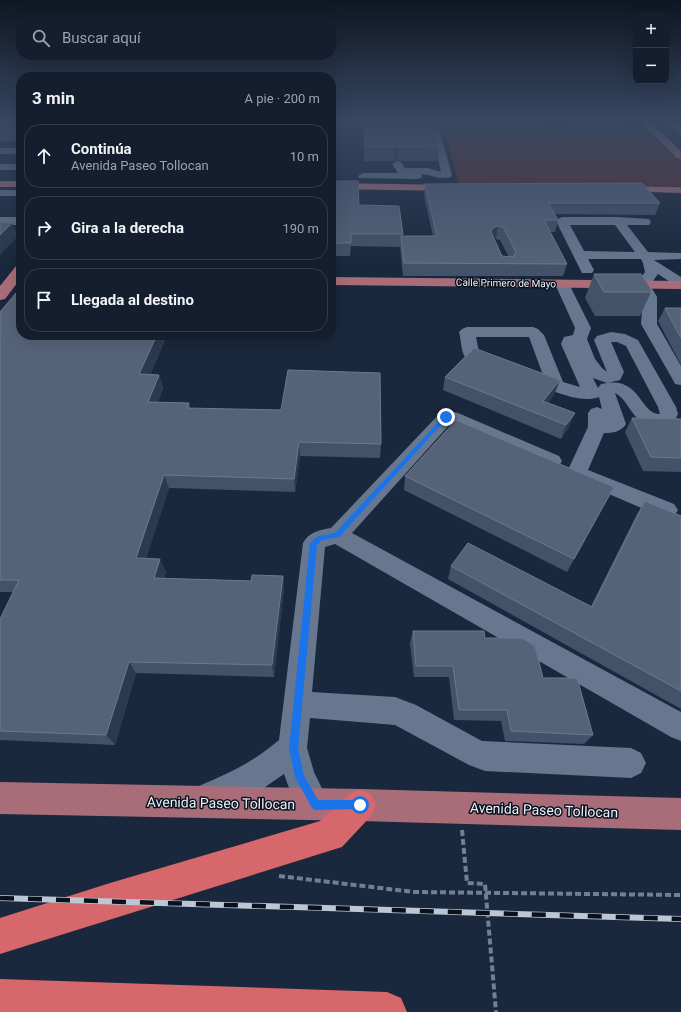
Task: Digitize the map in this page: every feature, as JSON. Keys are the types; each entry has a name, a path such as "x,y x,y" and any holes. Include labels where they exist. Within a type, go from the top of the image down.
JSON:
{"highway":[{"path":"0,936 110,901 330,835 360,805"},
{"path":"0,998 388,1012"}],"main road":[{"path":"336,186 442,182 467,188"},
{"path":"2,188 16,185"},
{"path":"610,189 681,190"},
{"path":"0,276 16,274"},
{"path":"0,296 16,277"},
{"name":"Calle Primero de Mayo","path":"336,280 510,280 562,284 681,284"},
{"name":"Avenida Paseo Tollocan","path":"0,798 360,805 681,814"}],"lane":[{"path":"364,173 396,170 442,182 448,174 447,169"},
{"path":"2,188 16,192"},
{"path":"0,221 16,221"},
{"path":"587,270 562,221 645,222"},
{"path":"618,222 647,260 652,272 644,285 650,297 649,324 681,380"},
{"path":"580,255 647,260 678,256"},
{"path":"647,260 681,284"},
{"path":"562,284 584,328 579,339 594,371 602,377 608,378 614,376 616,372 602,340 603,339 611,336 620,337 632,343 667,407 669,414 668,418 663,420 653,420 647,418 628,393 620,388 607,388 605,391 618,424 612,427 597,427"},
{"path":"556,386 535,333 467,332 472,355 556,386 577,393 592,394"},
{"path":"577,472 597,427 597,410 592,394 569,344 570,340 579,339"},
{"path":"315,805 300,777 293,748 312,549 314,543 321,538 337,535 447,416 667,510"},
{"path":"337,535 681,727"},
{"path":"297,704 395,711 406,715 479,755 631,763"},
{"path":"198,802 247,781 270,767 293,748"}],"path":[{"path":"461,821 467,883 484,884 496,1012"},
{"path":"275,876 414,892 681,895"}],"shaded area":[{"path":"455,169 681,169 681,186 459,185"}],"building":[{"path":"336,181 358,181 359,205 399,206 403,234 351,234 351,243 336,243"},
{"path":"642,183 660,203 548,203 558,220 544,220 567,264 404,263 401,236 437,236 425,184","holes":["498,226 503,227 516,252 513,257 502,256 491,232 493,228"]},
{"path":"0,222 12,223 0,235"},
{"path":"594,274 641,274 651,289 651,292 604,292"},
{"path":"16,293 16,340 155,340 139,374 159,375 148,402 189,403 187,408 281,410 288,370 380,373 381,444 299,442 294,479 164,475 136,558 160,559 154,578 251,581 252,575 283,576 272,665 129,662 106,735 0,731 0,619 19,580 0,580 0,312"},
{"path":"665,308 681,308 681,338"},
{"path":"474,348 560,380 543,401 575,413 566,425 445,377"},
{"path":"632,418 681,419 681,458 651,457"},
{"path":"456,420 614,487 574,559 405,476"},
{"path":"645,501 681,516 681,691 451,566 468,543 592,607"},
{"path":"413,631 484,631 485,638 522,638 535,646 543,678 577,678 593,735 511,731 507,710 459,710 453,666 416,666"}],"railway":[{"path":"0,898 681,919"}],"route":[{"path":"360,805 315,805 300,777 293,748 312,549 314,543 321,538 337,535 446,417"}]}
